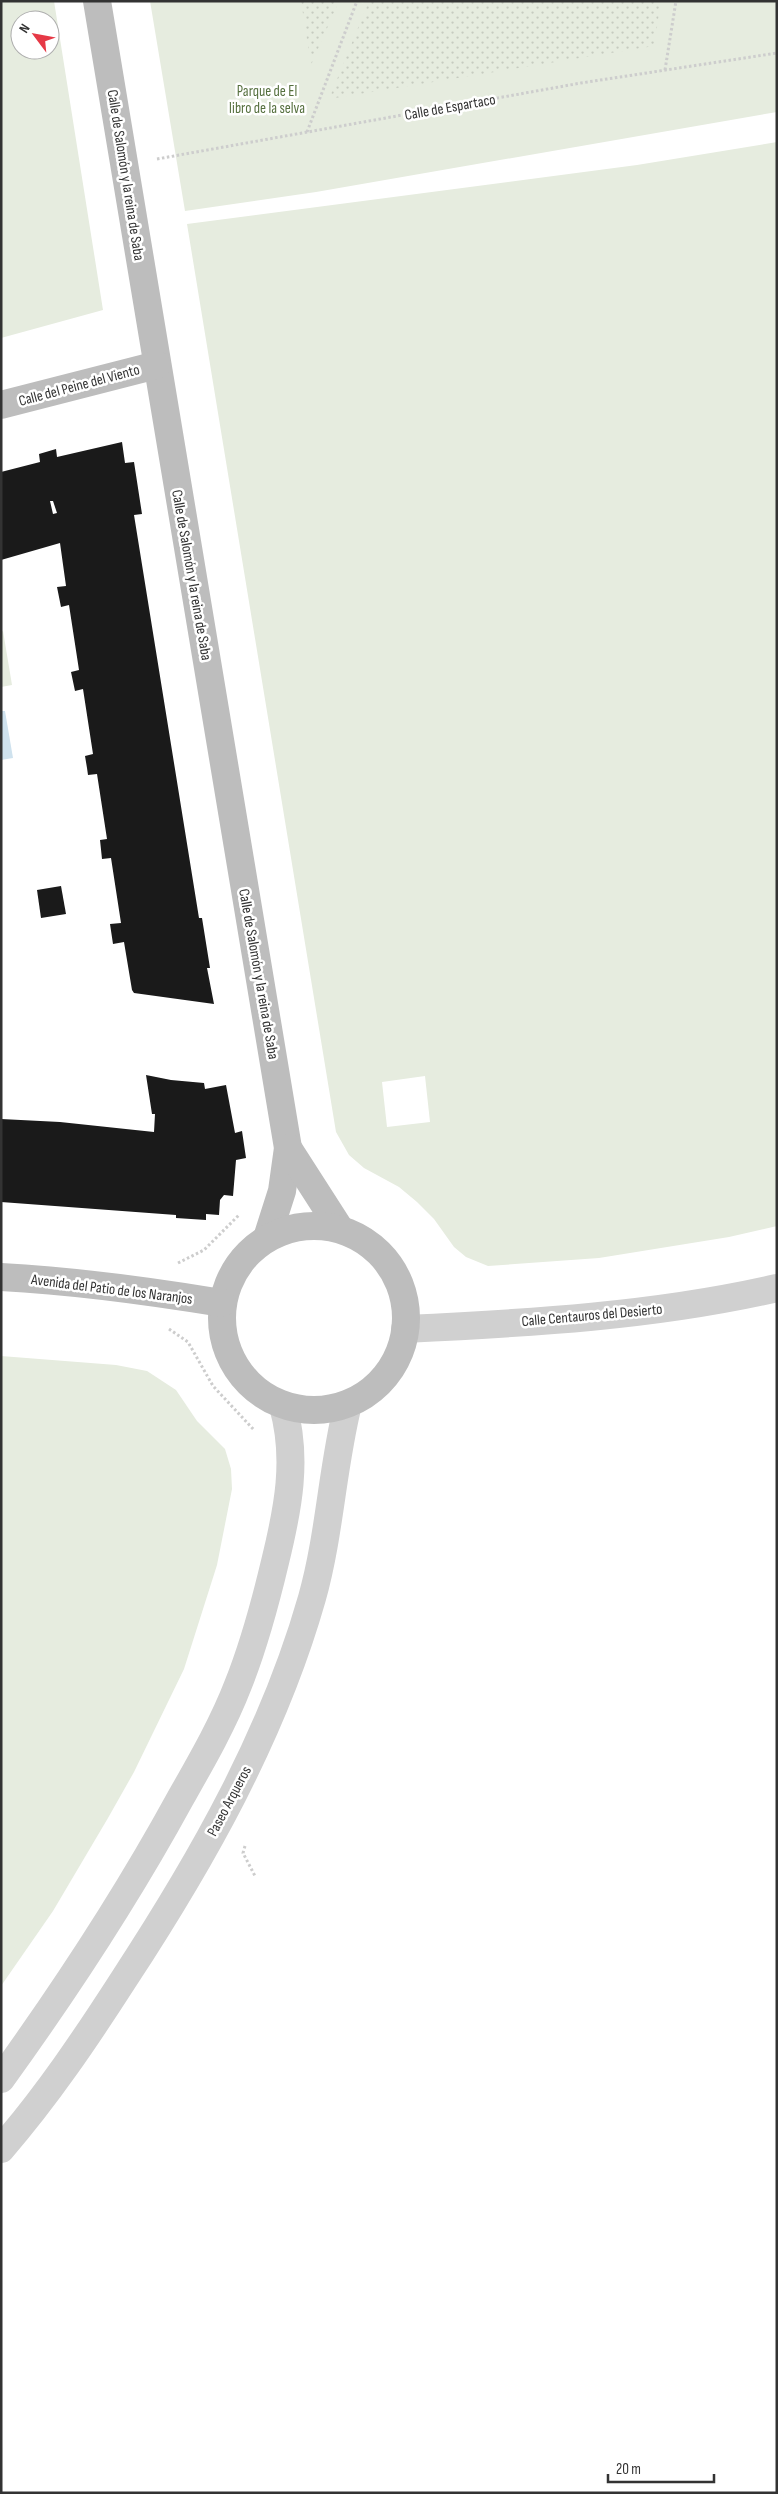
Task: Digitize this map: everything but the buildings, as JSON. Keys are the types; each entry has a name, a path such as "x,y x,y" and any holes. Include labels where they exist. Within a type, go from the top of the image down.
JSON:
{"street":[{"name":"Calle de Salomón y la reina de Saba","path":"97,1 288,1148 282,1191 267,1238"},
{"name":"Calle del Peine del Viento","path":"1,405 157,365"},
{"name":"Calle de Salomón y la reina de Saba","path":"288,1148 340,1229"},
{"path":"303,1226 322,1226 340,1229 357,1236 373,1247 386,1260 396,1275 406,1310 401,1348 393,1366 381,1382 366,1394 348,1404 316,1411 283,1406 255,1390 234,1366 223,1336 222,1303 228,1284 238,1266 251,1250 267,1238 284,1230 303,1226"},
{"name":"Avenida del Patio de los Naranjos","path":"1,1277 141,1290 222,1303"},
{"name":"Calle Centauros del Desierto","path":"405,1329 601,1316 718,1301 777,1288"},
{"name":"Paseo Arqueros","path":"1,2149 73,2058 170,1908 240,1784 282,1691 313,1596 334,1484 338,1447 348,1404"},
{"path":"1,2079 49,2013 146,1863 206,1753 238,1686 261,1621 289,1498 292,1456 290,1429 283,1406"}],"path":[{"path":"307,132 357,1"},
{"path":"665,70 676,1"},
{"name":"Calle de Espartaco","path":"124,165 777,52"},
{"path":"176,1267 178,1263 194,1257 213,1243 240,1212"},
{"path":"162,1326 188,1342 213,1386 249,1423 258,1437"}],"green space":[{"path":"1,1 54,1 55,10 10,10 10,60 60,60 60,39 103,310 1,338"},
{"name":"Parque de El libro de la selva","path":"150,1 777,1 777,112 316,192 185,211"},
{"path":"301,1 339,1 311,65"},
{"path":"369,1 661,1 654,46 329,99"},
{"path":"777,142 777,1226 729,1237 599,1258 488,1266 466,1257 454,1247 434,1219 417,1202 399,1187 364,1168 349,1155 336,1132 187,224 637,165","holes":["425,1076 430,1122 387,1127 382,1082"]},
{"path":"3,631 12,685 1,687 1,632"},
{"path":"1,1356 116,1365 147,1371 176,1390 197,1421 225,1449 231,1469 232,1489 217,1565 184,1669 134,1772 108,1818 53,1911 1,1986"}],"water":[{"path":"1,711 5,711 13,758 1,760"}]}
